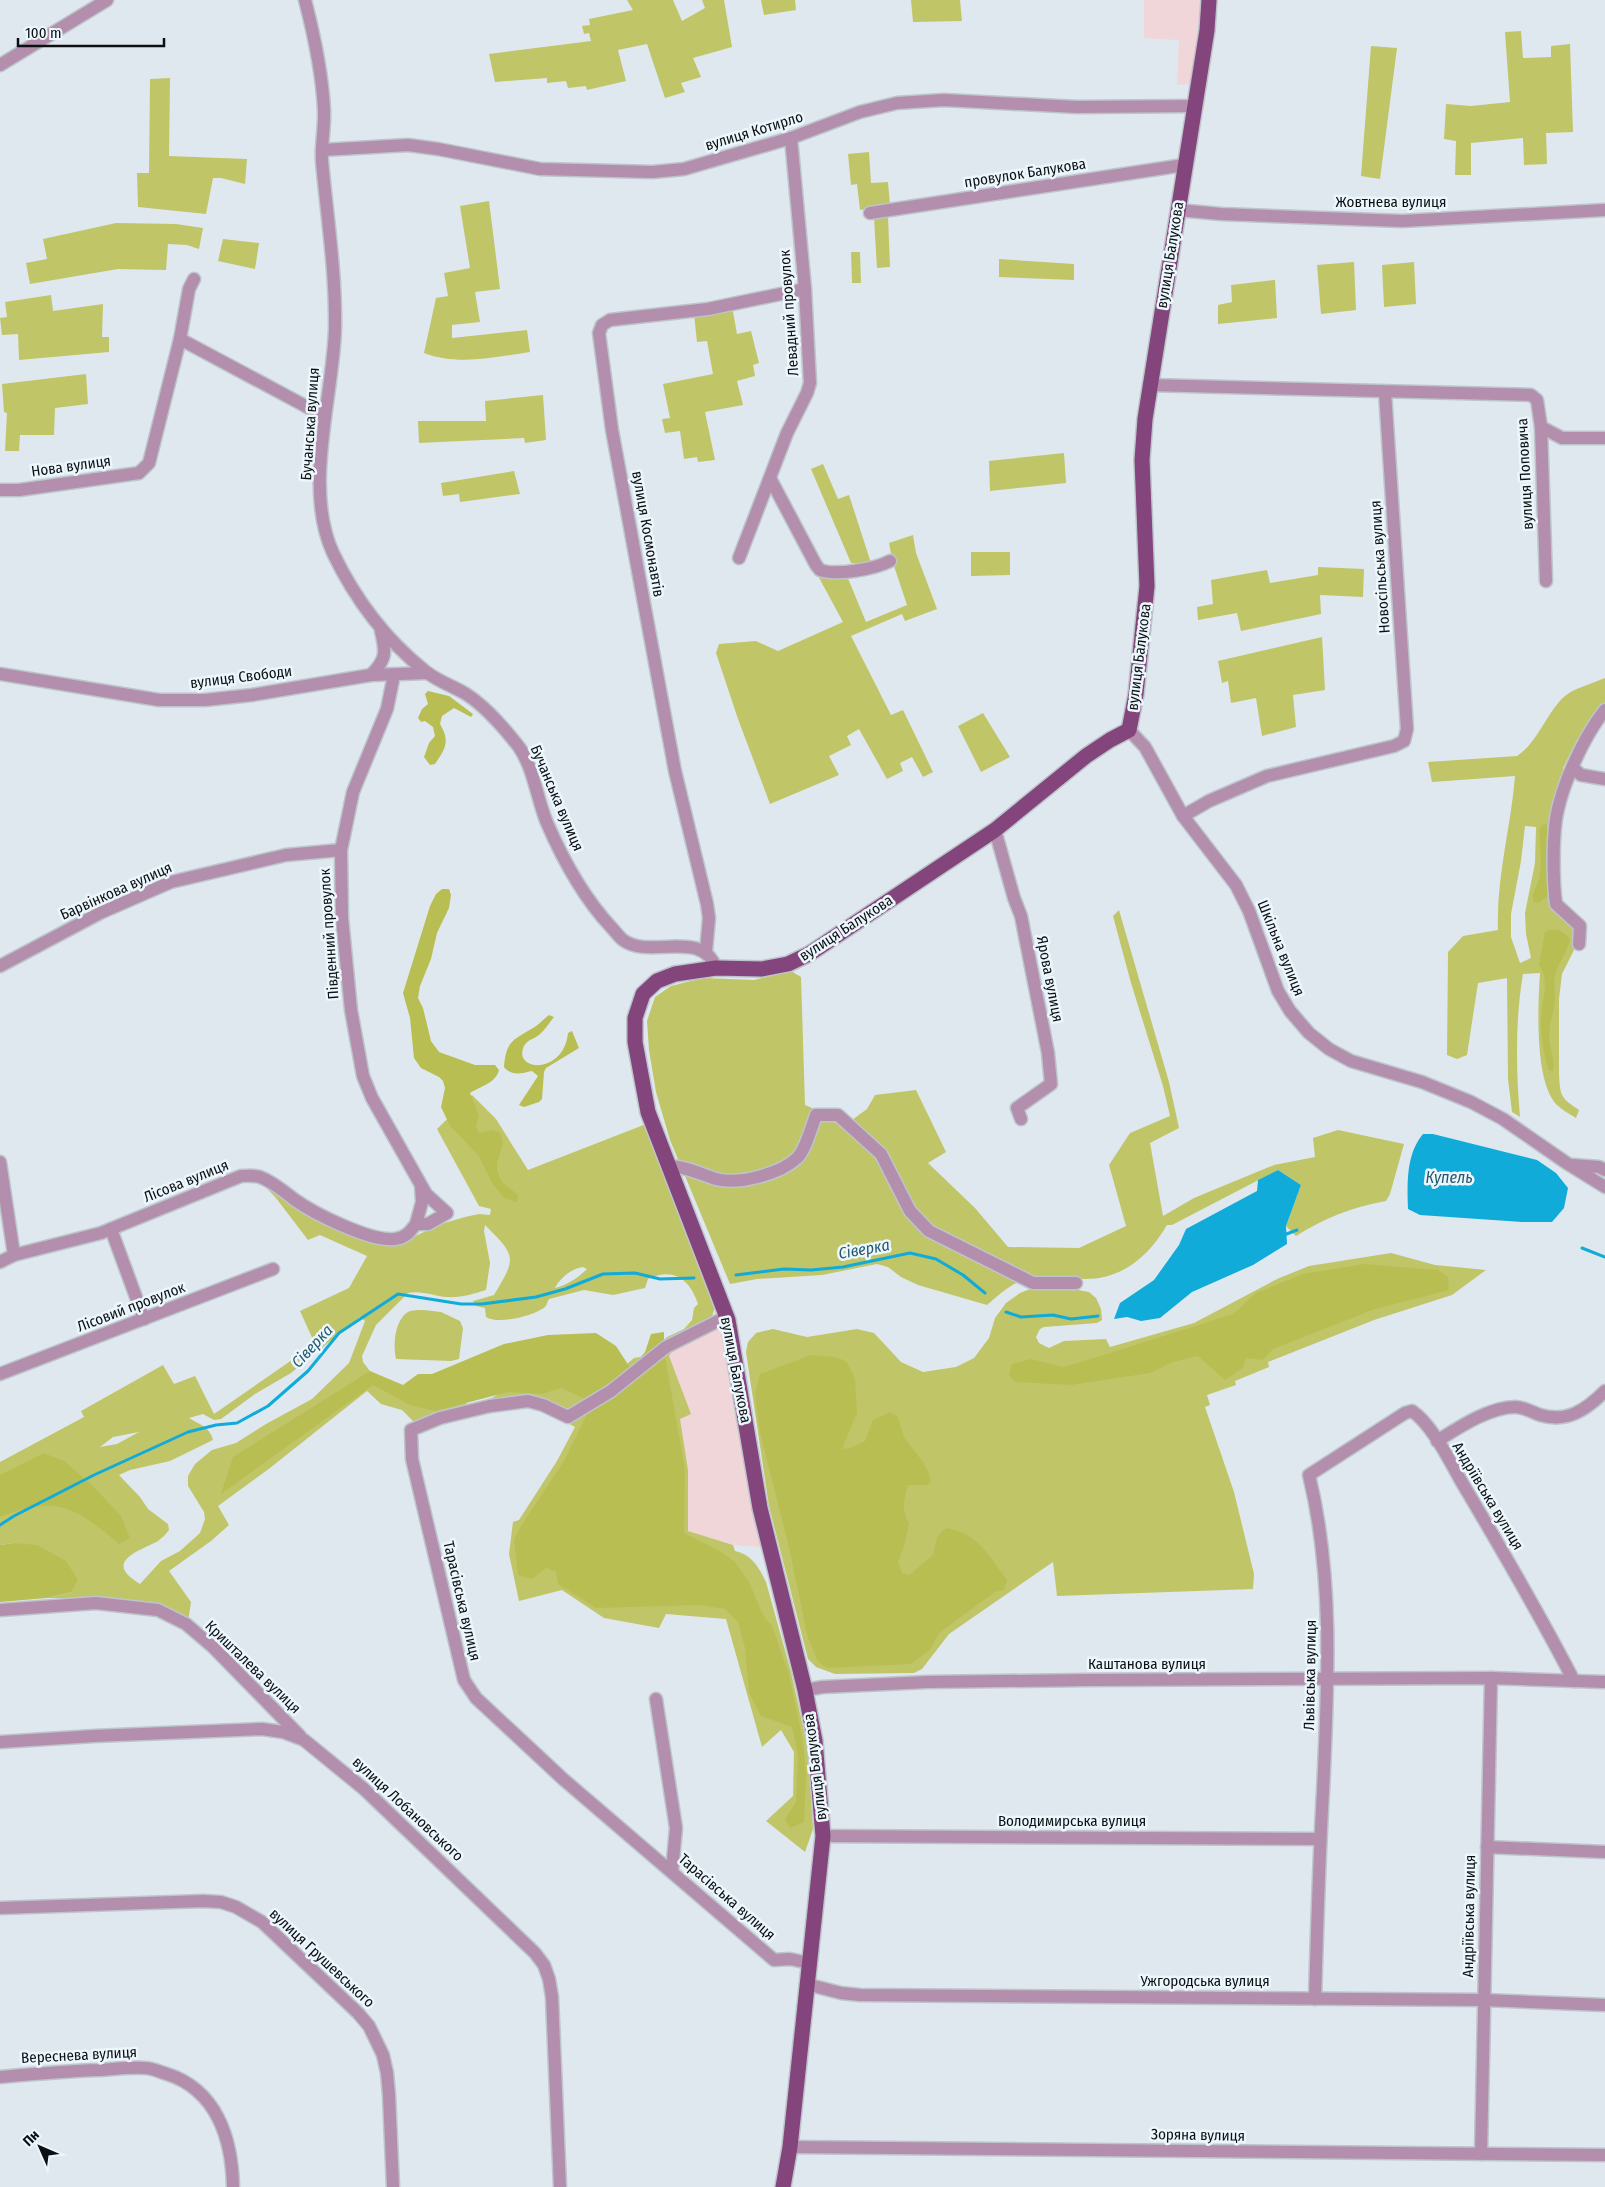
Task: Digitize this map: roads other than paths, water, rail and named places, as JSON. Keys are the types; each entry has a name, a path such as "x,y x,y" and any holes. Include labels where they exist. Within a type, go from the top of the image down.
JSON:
{"main road":[{"name":"вулиця Балукова","path":"784,2187 790,2147 823,1836 819,1775 805,1690 762,1516 728,1320 648,1112 635,1042 635,1018 643,994 657,981 675,974 716,968 762,969 788,964 809,954 995,830 1086,756 1129,730 1136,694 1147,586 1142,460 1148,386 1178,210 1209,0"}],"street":[{"path":"0,65 107,0"},
{"name":"Бучанська вулиця","path":"305,0 320,77 324,111 322,150 334,264 335,331 324,416 320,466 322,521 332,550 345,576 381,631 427,673 469,696 520,749 547,822 563,856 602,918 624,941 658,947 682,946 706,951"},
{"name":"вулиця Котирло","path":"322,150 408,145 540,169 653,172 684,169 791,138 860,112 898,103 944,100 1077,107 1194,106"},
{"name":"Левадний провулок","path":"739,558 787,434 810,383 805,289 791,138"},
{"name":"провулок Балукова","path":"870,213 1184,165"},
{"name":"Жовтнева вулиця","path":"1178,210 1221,214 1402,220 1605,210"},
{"path":"194,279 189,289 180,339 324,416"},
{"name":"вулиця Космонавтів","path":"706,951 709,918 707,904 675,771 612,430 599,333 602,325 610,320 708,309 805,289"},
{"name":"Нова вулиця","path":"0,490 38,488 139,473 145,469 149,463 180,339"},
{"path":"1148,386 1385,392"},
{"name":"вулиця Поповича","path":"1385,392 1531,395 1537,400 1541,427 1546,581"},
{"name":"Новосільська вулиця","path":"1183,816 1209,801 1267,776 1394,746 1404,741 1407,729 1385,392"},
{"path":"1541,427 1562,438 1605,438"},
{"path":"770,478 820,570 872,568 890,561"},
{"path":"371,675 381,665 385,656 381,631"},
{"name":"вулиця Свободи","path":"0,674 159,700 205,700 252,695 371,675 427,673"},
{"name":"Південний провулок","path":"394,675 387,709 352,792 341,850 342,918 350,1003 363,1076 372,1098 426,1194 447,1214 428,1224 416,1224"},
{"path":"1580,944 1580,926 1571,916 1559,909 1555,899 1555,826 1565,786 1578,755 1605,710"},
{"name":"Шкільна вулиця","path":"1129,730 1145,747 1183,816 1236,885 1249,912 1278,991 1290,1011 1309,1033 1329,1049 1351,1061 1422,1082 1471,1102 1503,1120 1605,1187"},
{"path":"1573,768 1581,775 1605,779"},
{"name":"Ярова вулиця","path":"995,830 1021,916 1048,1052 1051,1084 1017,1108 1020,1119"},
{"name":"Барвінкова вулиця","path":"0,966 100,912 171,882 286,855 341,850"},
{"path":"706,951 713,959 716,968"},
{"path":"668,1166 680,1166 719,1180 749,1179 781,1169 798,1157 816,1116 838,1115 881,1154 910,1211 929,1232 1033,1283 1076,1283"},
{"path":"0,1162 14,1255"},
{"name":"Шкільна вулиця","path":"1568,1164 1599,1167 1605,1170"},
{"name":"Лісова вулиця","path":"0,1262 14,1255 111,1229 241,1176 260,1177 338,1224 368,1235 395,1239 409,1234 416,1224"},
{"path":"416,1224 422,1202 421,1185"},
{"path":"111,1229 144,1319"},
{"name":"Лісовий провулок","path":"0,1374 273,1269"},
{"name":"Тарасівська вулиця","path":"728,1320 722,1320 666,1347 612,1391 568,1417 543,1405 528,1402 490,1406 440,1418 411,1430 412,1459 464,1680 476,1698 563,1779 774,1960 790,1959 809,1963"},
{"path":"1437,1441 1474,1419 1514,1406 1553,1419 1566,1418 1582,1409 1605,1391"},
{"name":"Андріївська вулиця","path":"1412,1412 1423,1420 1437,1441 1520,1582 1574,1681"},
{"name":"Львівська вулиця","path":"1315,1998 1328,1680 1326,1587 1318,1512 1309,1475 1405,1413 1412,1412"},
{"name":"Кришталева вулиця","path":"0,1610 96,1603 158,1610 186,1624 212,1647 304,1740"},
{"name":"Каштанова вулиця","path":"805,1690 823,1687 927,1682 1491,1678 1605,1682"},
{"name":"Андріївська вулиця","path":"1482,2154 1491,1678"},
{"path":"656,1699 676,1828 672,1872"},
{"name":"вулиця Лобановського","path":"0,1742 104,1735 262,1729 283,1732 304,1740 364,1789 400,1822 522,1939 544,1965 552,1997 560,2187"},
{"name":"Володимирська вулиця","path":"823,1836 1320,1839"},
{"path":"1487,1847 1605,1852"},
{"name":"вулиця Грушевського","path":"0,1908 203,1901 221,1902 236,1907 262,1922 358,2013 376,2039 382,2055 390,2095 393,2187"},
{"name":"Ужгородська вулиця","path":"806,1984 841,1993 860,1995 1484,2000 1605,2005"},
{"name":"Вереснева вулиця","path":"0,2077 56,2071 147,2068 182,2080 200,2093 217,2113 229,2149 233,2187"},
{"name":"Зоряна вулиця","path":"790,2147 1605,2155"}],"water":[{"name":"Купель","path":"1423,1134 1433,1134 1537,1160 1556,1173 1568,1188 1564,1208 1552,1222 1522,1222 1420,1215 1408,1209 1408,1180 1411,1160 1417,1142"},
{"path":"1278,1170 1301,1185 1286,1226 1287,1244 1253,1265 1192,1292 1160,1318 1141,1321 1127,1317 1114,1319 1120,1303 1154,1280 1179,1245 1186,1229 1257,1191 1258,1180"}],"waterway":[{"name":"Сіверка","path":"1284,1235 1297,1230"},
{"name":"Сіверка","path":"1582,1248 1605,1257"},
{"name":"Сіверка","path":"736,1275 784,1269 811,1270 843,1267 910,1253 936,1259 963,1275 985,1293"},
{"name":"Сіверка","path":"0,1525 94,1475 188,1432 216,1425 237,1423 268,1406 308,1371 339,1333 398,1294 461,1304 482,1304 536,1297 565,1289 603,1274 635,1273 660,1279 694,1278"},
{"name":"Сіверка","path":"1006,1312 1021,1317 1053,1315 1071,1319 1098,1316"}]}
